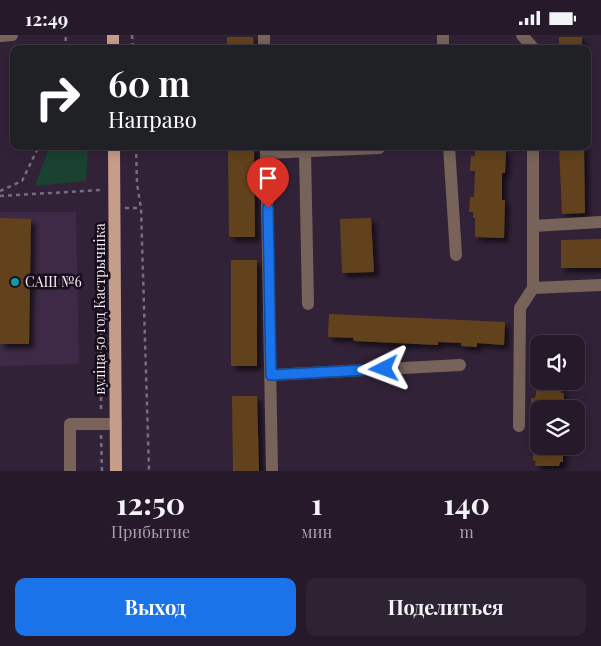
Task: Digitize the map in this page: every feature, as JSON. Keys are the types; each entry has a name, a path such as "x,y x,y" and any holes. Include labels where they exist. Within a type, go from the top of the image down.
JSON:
{"main road":[{"name":"вуліца 50 год Кастрычніка","path":"114,150 116,471"}],"street":[{"path":"0,35 12,35"},
{"path":"522,35 531,45"},
{"path":"266,150 272,471"},
{"path":"286,150 330,150"},
{"path":"449,150 456,255"},
{"path":"519,426 520,308 533,288 533,150"},
{"path":"305,151 308,304"},
{"path":"533,226 601,222"},
{"path":"533,288 601,285"},
{"path":"271,375 460,365"},
{"path":"70,471 70,424 116,424"}],"path":[{"path":"0,191 22,181 37,150"},
{"path":"136,150 137,184 141,208 148,471"},
{"path":"0,196 100,190"}],"shaded area":[{"path":"0,212 76,212 79,364 0,366"}],"green space":[{"path":"48,150 88,150 86,181 35,186"}],"building":[{"path":"227,37 253,37 254,45 227,45"},
{"path":"559,37 582,37 582,45 559,45"},
{"path":"228,150 254,150 255,237 229,237"},
{"path":"475,150 506,151 505,173 502,173 502,200 505,200 504,238 475,237 475,218 473,218 473,212 469,212 470,197 474,197 475,171 470,171 471,156 475,156"},
{"path":"559,150 584,150 585,213 562,214"},
{"name":"САШ №6","path":"0,218 31,219 29,344 0,344"},
{"path":"371,218 374,272 342,273 340,219"},
{"path":"601,239 601,268 561,268 561,240"},
{"path":"231,260 257,260 257,366 231,366"},
{"path":"329,314 505,322 504,345 477,343 477,347 461,346 461,343 438,342 438,345 354,341 353,338 328,337"},
{"path":"537,390 561,390 561,393 564,393 564,400 531,400 531,398 535,398"},
{"path":"232,396 257,396 259,471 233,471"},
{"path":"533,455 563,455 563,462 560,462 559,466 535,466 536,461 533,461"}],"place":[{"name":"САШ №6","path":"15,282"}],"route":[{"path":"268,208 271,375 384,369"}]}
